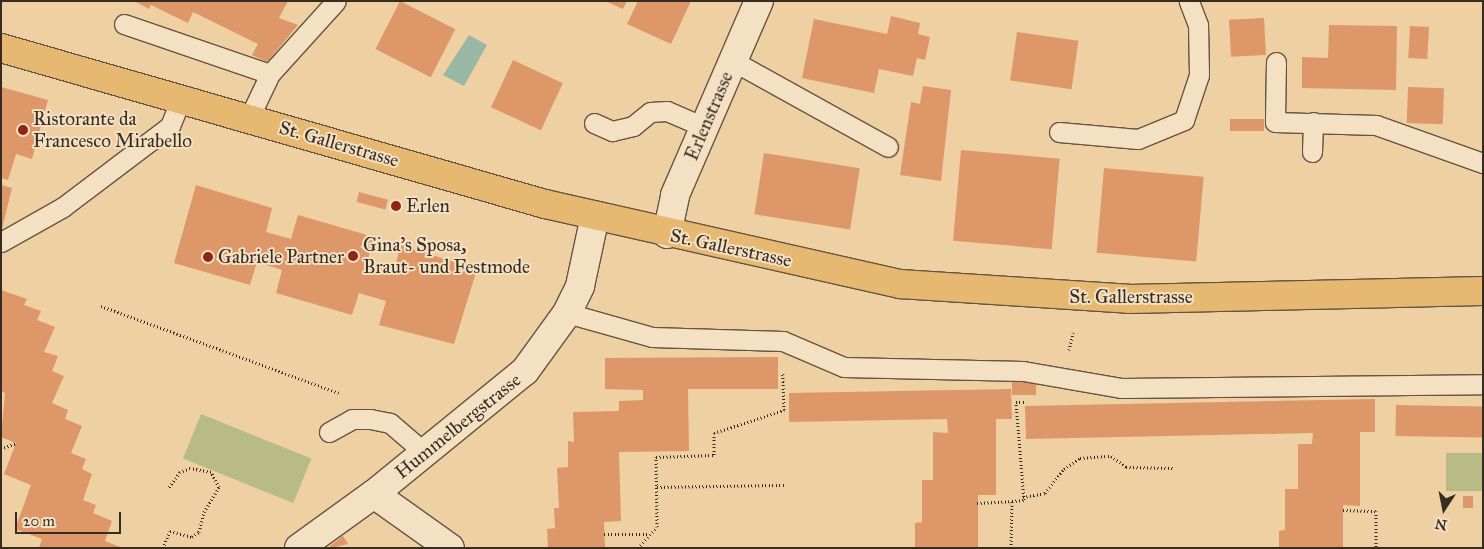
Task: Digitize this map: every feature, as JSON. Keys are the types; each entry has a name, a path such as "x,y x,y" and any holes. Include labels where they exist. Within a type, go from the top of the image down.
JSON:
{"main road":[{"name":"St. Gallerstrasse","path":"1,48 596,216 667,234 900,284 1021,295 1129,299 1483,291"}],"street":[{"name":"Erlenstrasse","path":"667,234 675,195 759,1"},
{"name":"Hummelbergstrasse","path":"299,548 374,494 525,371 567,313 580,286 596,216"},
{"path":"374,494 450,548"}],"lane":[{"path":"249,118 270,74 336,1"},
{"path":"1059,132 1138,139 1184,120 1199,75 1198,24 1188,1"},
{"path":"124,24 270,74"},
{"path":"733,61 888,147"},
{"path":"1276,62 1275,122 1376,124 1483,163"},
{"path":"1,242 63,207 170,126 182,98"},
{"path":"594,123 612,131 632,126 650,112 667,111 704,127"},
{"path":"1312,152 1313,122"},
{"path":"567,313 652,337 783,341 844,367 1022,371 1061,381 1121,388 1483,384"},
{"path":"329,432 352,419 370,419 390,423 425,453"}],"path":[{"path":"101,306 344,395"},
{"path":"638,548 657,527 656,457 714,455 714,433 784,410 783,341"},
{"path":"1023,497 1016,402 1040,400 1061,381"},
{"path":"1,449 16,443"},
{"path":"977,502 1012,501 1023,497 1045,494 1064,469 1080,458 1110,456 1126,467 1173,468"},
{"path":"163,548 170,531 192,538 199,532 204,512 219,487 210,472 190,468 180,472 169,487"},
{"path":"657,487 786,484"},
{"path":"1011,548 1012,501"},
{"path":"1343,510 1376,511 1376,548"},
{"path":"604,534 649,534"}],"green space":[{"path":"201,414 311,459 293,503 183,459"},
{"path":"1446,453 1483,453 1483,491 1446,491"}],"shaded area":[{"path":"469,35 487,45 464,86 443,75"}],"building":[{"path":"134,1 288,1 279,18 298,25 267,62 252,55 258,44 193,12 188,23 151,5 149,9"},
{"path":"400,1 455,29 431,77 375,49"},
{"path":"605,1 627,1 623,9"},
{"path":"638,1 691,1 671,44 627,24"},
{"path":"891,16 920,23 918,34 930,37 925,60 917,58 913,76 879,69 874,93 802,78 814,19 887,34"},
{"path":"1264,18 1266,55 1231,57 1229,20"},
{"path":"1329,25 1397,26 1396,90 1302,88 1302,57 1328,58"},
{"path":"1410,26 1429,27 1427,59 1408,58"},
{"path":"1017,32 1078,41 1072,89 1010,81"},
{"path":"513,60 563,83 541,130 491,107"},
{"path":"923,86 951,90 941,181 900,175 911,102 920,104"},
{"path":"1,87 48,100 32,159 16,154 8,180 1,178"},
{"path":"1408,87 1444,88 1443,124 1407,123"},
{"path":"1230,119 1264,119 1264,131 1230,131"},
{"path":"961,150 1060,159 1052,249 953,241"},
{"path":"764,153 860,168 850,229 754,214"},
{"path":"1104,168 1204,177 1196,261 1097,253"},
{"path":"1,185 12,188 2,229 1,229"},
{"path":"196,185 272,208 266,232 291,239 298,215 374,237 367,262 395,269 400,245 477,269 454,344 379,325 386,301 359,293 352,315 276,293 282,270 257,262 250,285 174,263"},
{"path":"359,192 388,200 385,209 356,202"},
{"path":"1,290 27,299 24,305 41,311 37,320 55,327 44,352 58,356 52,371 64,376 52,403 68,410 65,419 82,426 71,453 86,459 82,469 92,474 83,500 96,505 93,513 112,521 105,541 123,548 39,548 42,539 15,529 31,485 4,474 16,443 1,437 5,393 1,391"},
{"path":"778,357 778,389 688,389 689,451 619,452 621,521 604,522 605,548 548,548 547,529 555,528 554,508 559,508 557,468 568,467 568,441 574,442 573,412 619,411 619,401 643,400 643,390 605,389 605,358"},
{"path":"1012,382 1036,382 1036,395 1012,395"},
{"path":"1011,389 1012,419 996,419 996,495 978,495 978,548 915,548 915,523 922,522 922,480 933,480 933,432 948,433 947,419 789,422 789,393"},
{"path":"1375,399 1375,432 1360,432 1360,506 1343,505 1343,548 1279,548 1279,531 1285,530 1285,489 1298,489 1298,444 1312,444 1313,433 1026,439 1025,406"},
{"path":"1396,405 1483,407 1482,438 1395,436"},
{"path":"1463,496 1473,496 1473,508 1463,508"},
{"path":"343,536 348,544 331,548 330,546"}],"place":[{"name":"Ristorante da Francesco Mirabello","path":"23,130"},
{"name":"Erlen","path":"396,206"},
{"name":"Gina's Sposa, Braut- und Festmode","path":"353,256"},
{"name":"Gabriele Partner","path":"208,257"}]}
